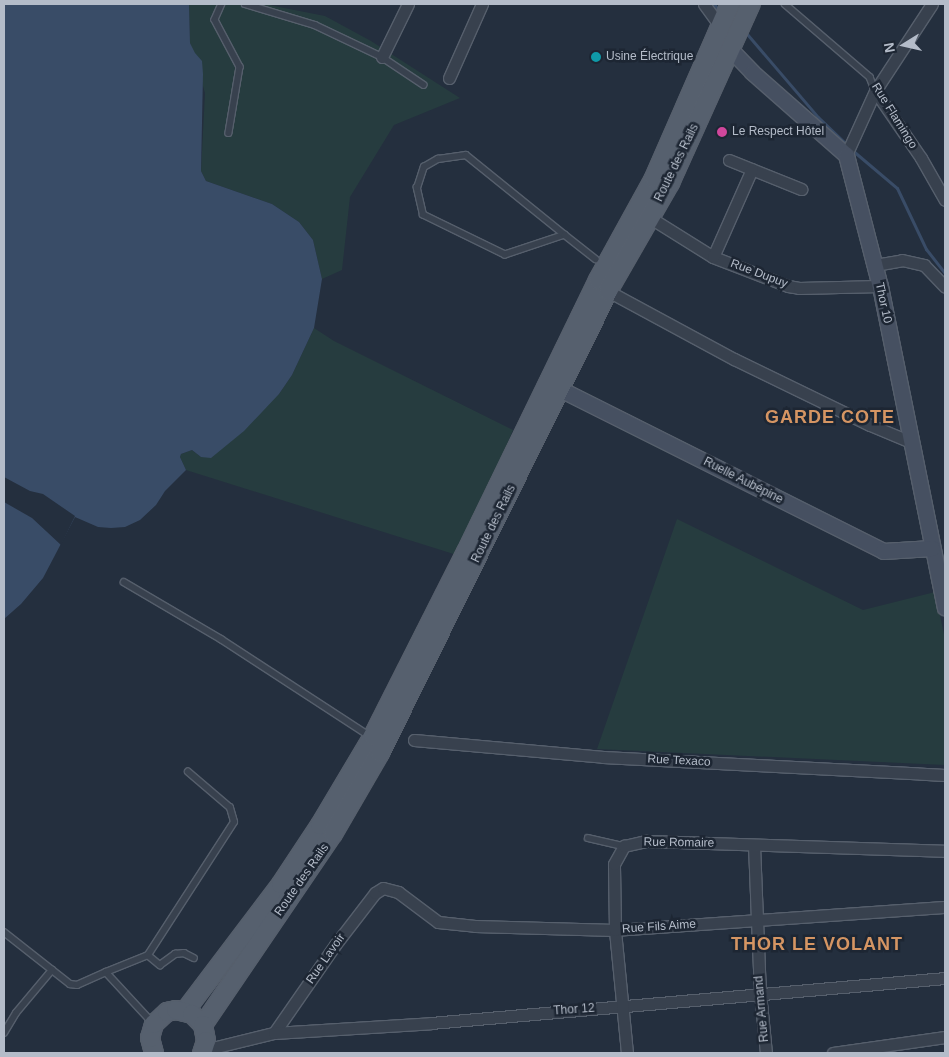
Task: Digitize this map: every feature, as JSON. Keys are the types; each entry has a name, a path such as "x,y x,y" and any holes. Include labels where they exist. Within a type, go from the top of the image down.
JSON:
{"main road":[{"name":"Route des Rails","path":"185,1011 281,884 320,825 373,736 466,552 598,280 654,178 730,4"},
{"name":"Route des Rails","path":"202,1025 333,834 380,753 608,291 670,183 750,5"},
{"path":"153,1053 150,1038 154,1024 167,1012 185,1011 192,1014 202,1025 206,1033 203,1052"}],"street":[{"path":"382,57 408,4"},
{"path":"450,78 482,4"},
{"path":"704,4 721,27"},
{"path":"732,45 752,72 846,155 875,92 932,4"},
{"name":"Rue Flamingo","path":"875,92 921,158 945,200"},
{"name":"Thor 10","path":"846,155 880,286 945,607"},
{"path":"729,160 801,189"},
{"path":"713,256 752,170"},
{"name":"Rue Dupuy","path":"649,217 713,256 794,288 880,286"},
{"path":"875,264 902,260 924,266 945,287"},
{"path":"608,291 734,359 870,425 911,442"},
{"name":"Ruelle Aubépine","path":"560,390 882,551 932,548"},
{"name":"Rue Texaco","path":"414,740 603,757 945,776"},
{"name":"Rue Romaire","path":"624,846 646,841 945,851"},
{"name":"Rue Armand","path":"754,845 760,993 766,1053"},
{"path":"624,846 614,864 615,930 627,1053"},
{"name":"Rue Fils Aime","path":"383,888 398,892 438,922 475,926 615,930 945,908"},
{"name":"Rue Lavoir","path":"274,1033 334,945 375,894 383,888"},
{"name":"Thor 12","path":"203,1052 274,1033 431,1023 945,978"},
{"path":"833,1053 945,1037"}],"lane":[{"path":"222,4 215,20 240,67 229,132"},
{"path":"245,4 315,25 382,57 424,85"},
{"name":"Rue Flamingo","path":"785,4 870,77 875,92"},
{"path":"565,234 505,255 423,215 417,188 424,166 438,158 466,155 565,234 596,259"},
{"path":"124,582 221,639 366,734"},
{"path":"4,932 70,984 77,985 148,955 234,822 230,808 188,772"},
{"path":"588,838 624,846"},
{"path":"148,955 160,965 175,954 184,953 194,958"},
{"path":"4,1033 16,1013 52,970"},
{"path":"106,972 154,1024"}],"green space":[{"path":"189,4 264,4 325,16 371,41 460,98 394,125 350,197 342,270 322,279 313,240 299,222 272,204 206,181 201,171 205,93 190,43"},
{"path":"314,328 334,341 513,430 460,556 186,470 180,457 181,454 192,450 201,457 279,394 292,375"},
{"path":"677,519 863,610 935,592 945,639 945,765 597,749"}],"water":[{"path":"4,4 189,4 190,43 202,61 203,74 201,171 206,181 272,204 299,222 313,240 322,279 314,328 292,375 279,394 244,431 211,458 201,457 192,450 181,454 180,457 186,470 165,491 156,505 140,520 125,527 111,528 98,527 75,517 43,578 21,604 4,619"}],"pier":[{"path":"4,477 30,491 43,494 75,516 61,545 32,518 4,502"}],"waterway":[{"path":"714,4 717,8"},
{"path":"747,34 818,117 848,146"},
{"path":"852,150 897,188 926,249 945,273"}],"place":[{"name":"Usine Électrique","path":"596,57"},
{"name":"Le Respect Hôtel","path":"722,132"}],"district":[{"name":"GARDE COTE","path":"830,417"},
{"name":"THOR LE VOLANT","path":"817,944"}]}
